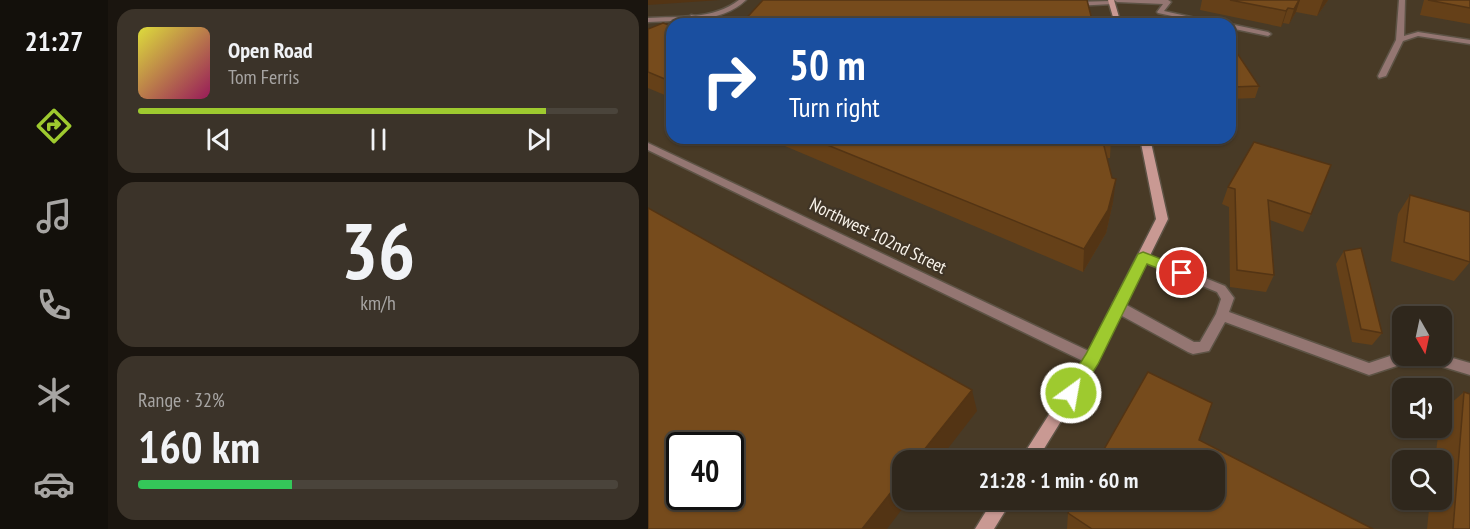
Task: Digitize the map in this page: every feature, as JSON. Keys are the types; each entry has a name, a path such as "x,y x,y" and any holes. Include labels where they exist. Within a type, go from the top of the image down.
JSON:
{"street":[{"path":"701,18 728,11 743,0"},
{"path":"1382,76 1400,40 1402,0"},
{"path":"1113,1 1117,18"},
{"path":"1064,4 1170,1"},
{"path":"1170,1 1160,12 1190,18"},
{"path":"648,20 666,20"},
{"path":"1236,27 1268,34"},
{"path":"1400,40 1418,34 1470,42"},
{"path":"1034,450 1092,359 1162,219 1146,144"},
{"name":"Northwest 102nd Street","path":"648,146 1092,359"},
{"path":"1118,307 1193,348 1204,347 1222,315 1228,298 1221,289 1143,257"},
{"path":"1222,315 1369,369 1392,362"},
{"path":"1452,364 1470,369"},
{"path":"984,529 996,510"}],"shaded area":[{"path":"648,0 1470,0 1470,529 648,529"}],"building":[{"path":"763,0 1087,0 1092,18 746,18"},
{"path":"1230,0 1299,0 1294,9 1288,8 1286,11"},
{"path":"1428,0 1470,0 1470,8"},
{"path":"666,24 666,80 648,72 648,29"},
{"path":"1236,52 1259,86 1236,87"},
{"path":"1254,142 1331,165 1311,214 1268,200 1274,275 1237,270 1235,189 1228,187"},
{"path":"825,144 1104,144 1112,178 1116,179 1108,210 1084,249"},
{"path":"1410,195 1470,212 1470,262 1404,242"},
{"path":"648,208 972,390 924,450 892,450 892,491 862,529 648,529"},
{"path":"1361,248 1382,333 1361,329 1344,251"},
{"path":"1148,372 1212,403 1199,440 1219,450 1104,450"},
{"path":"1464,392 1470,394 1470,529 1453,529"},
{"path":"1225,453 1373,529 1092,529 1068,513 1070,510 1225,510"}],"route":[{"path":"1071,393 1092,359 1143,257 1182,273"}]}
